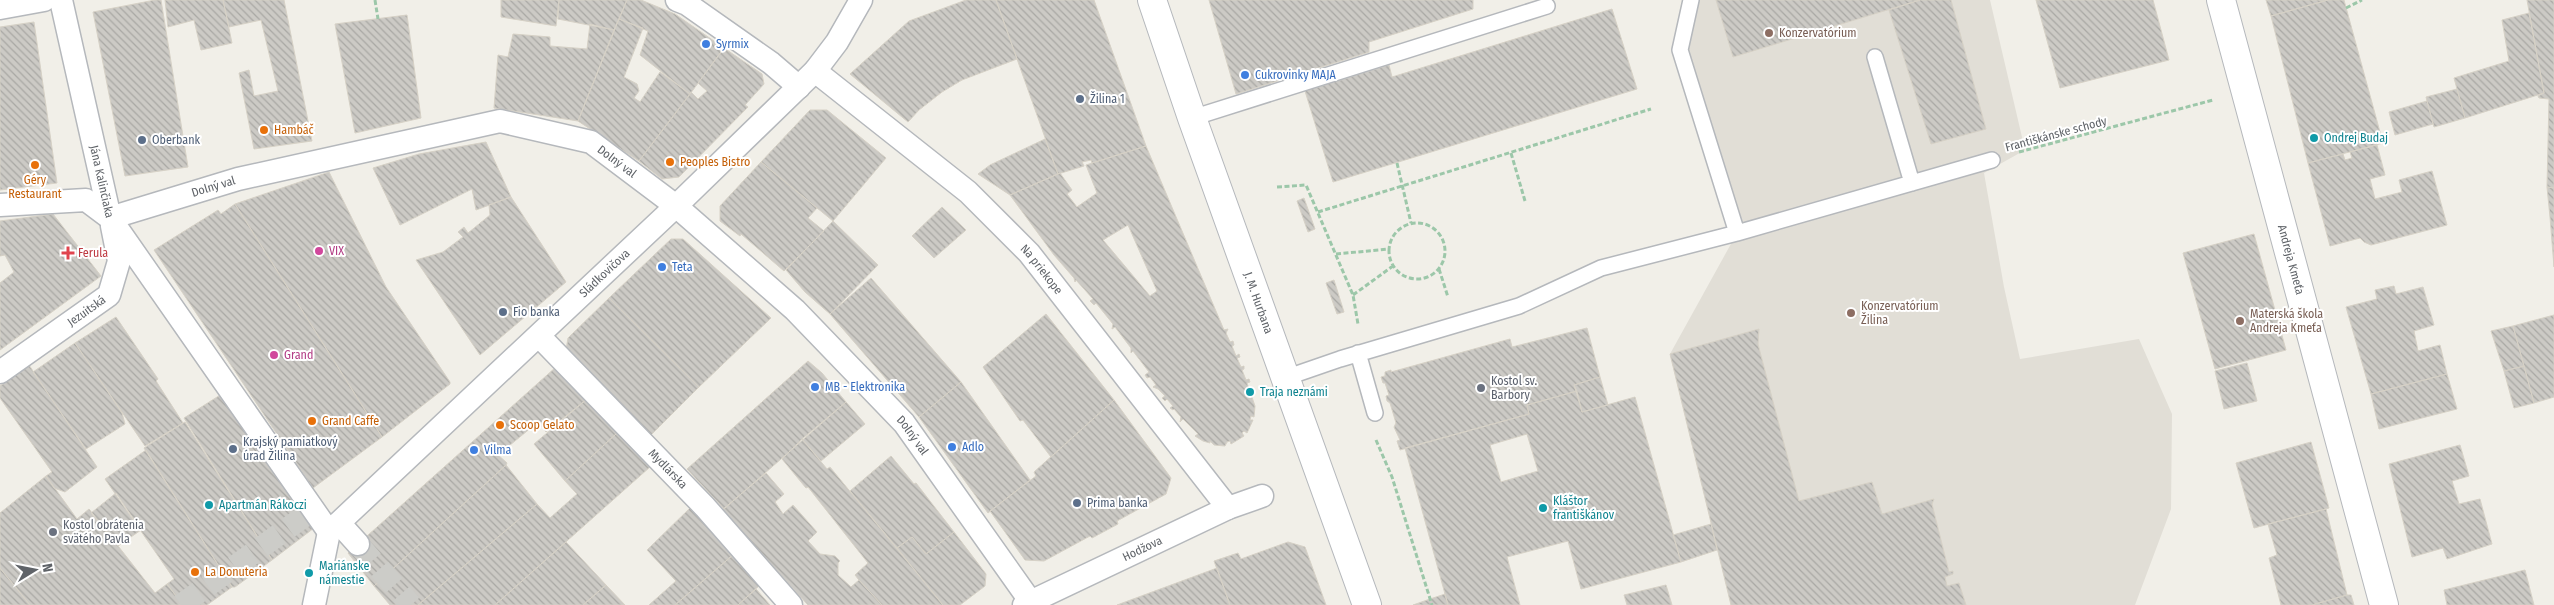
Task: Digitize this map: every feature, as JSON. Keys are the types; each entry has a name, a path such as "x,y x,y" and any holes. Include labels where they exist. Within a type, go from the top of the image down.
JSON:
{"street":[{"path":"0,8 44,0"},
{"name":"Jána Kalinčiaka","path":"62,0 110,218 236,384 310,512 334,527"},
{"name":"Sládkovičova","path":"334,527 676,206 815,71 837,42 861,0"},
{"name":"J. M. Hurbana","path":"1152,0 1192,118 1367,605"},
{"name":"Andreja Kmeťa","path":"2221,0 2384,605"},
{"path":"680,7 714,32 771,63 799,87"},
{"name":"Na priekope","path":"815,71 968,192 1030,253 1228,508"},
{"name":"Dolný val","path":"110,218 238,179 500,121 591,142 676,206 795,310 904,423 1029,603"},
{"path":"0,204 86,200 110,218"},
{"name":"Jezuitská","path":"0,372 109,295 119,261 110,218"},
{"name":"Mydlárska","path":"538,336 706,507 791,605"},
{"name":"Hodžova","path":"1029,603 1228,508 1262,496"},
{"path":"314,605 334,527 358,544"}],"lane":[{"path":"1691,0 1680,50 1737,233"},
{"path":"1192,118 1547,6"},
{"path":"1875,57 1912,183"},
{"path":"1285,378 1358,353 1519,306 1601,268 1737,233 1992,160"},
{"path":"1358,353 1375,413"}],"path":[{"path":"375,0 378,19"},
{"path":"2346,8 2362,0"},
{"name":"Františkánske schody","path":"1992,160 2222,97"},
{"path":"1318,212 1651,109"},
{"path":"1511,153 1525,201"},
{"path":"1397,163 1411,223"},
{"path":"1277,187 1306,185 1353,295 1358,325 1340,359"},
{"path":"1411,223 1428,224 1442,236 1446,253 1439,269 1424,278 1406,277 1393,266 1389,249 1395,232 1411,223"},
{"path":"1336,254 1389,249"},
{"path":"1353,295 1393,266"},
{"path":"1373,434 1392,477 1432,605"}],"shaded area":[{"name":"Konzervatórium Žilina","path":"1691,0 1990,0 2025,150 1984,173 2004,287 2020,359 2139,339 2172,414 2171,509 2135,605 1731,605 1670,354 1737,233 1680,50"}],"building":[{"path":"161,0 188,167 125,176 93,12"},
{"path":"165,0 223,0 232,43 201,50 194,20 168,27"},
{"path":"223,0 284,0 312,141 254,149 239,73 249,70 254,96 278,91 261,20 229,27"},
{"path":"501,0 559,0 556,26 501,17"},
{"path":"559,0 627,0 614,30 558,19"},
{"path":"627,0 641,0 675,14 724,48 690,94 640,55 648,31 619,19"},
{"path":"966,0 996,0 1017,59 962,80 942,92 919,110 908,122 850,74 909,21"},
{"name":"Žilina 1","path":"996,0 1094,0 1146,146 1092,163 1091,160 1082,162 1084,166 1058,174"},
{"path":"1209,0 1473,0 1473,9 1369,42 1369,52 1236,94"},
{"name":"Konzervatórium","path":"1716,0 1920,0 1733,57"},
{"path":"1920,0 1951,0 1986,129 1931,144 1889,10"},
{"path":"2036,0 2153,0 2169,60 2060,88"},
{"path":"2266,0 2328,0 2271,16"},
{"path":"2328,0 2344,0 2383,143 2308,163 2271,16"},
{"path":"2527,0 2554,0 2554,188 2547,187 2549,99 2539,98 2538,96 2544,93"},
{"path":"1612,9 1637,89 1333,182 1305,91 1389,65 1392,77"},
{"path":"2529,13 2544,93 2465,118 2454,78 2509,61 2502,20"},
{"path":"407,15 421,118 355,133 335,24"},
{"path":"619,19 643,28 624,77 637,84 639,91 634,98 640,102 660,72 690,94 639,161 578,121"},
{"path":"34,22 57,183 0,190 0,27"},
{"path":"590,24 614,30 578,121 494,108 498,55 508,57 513,34 550,37 550,46 587,49"},
{"path":"724,48 762,74 764,84 745,105 748,107 679,177 662,179 639,161 691,92 698,99 707,91 698,83"},
{"path":"2457,89 2465,118 2434,127 2426,97"},
{"path":"2427,101 2433,124 2395,135 2389,112"},
{"path":"810,110 827,110 886,158 833,221 761,162"},
{"path":"1045,139 1058,174 1010,195 978,174 990,165"},
{"path":"486,142 511,197 476,210 472,189 400,225 373,168 419,154"},
{"path":"2377,145 2385,175 2370,179 2375,199 2402,192 2399,180 2432,171 2447,225 2371,245 2360,238 2330,246 2308,163 2343,154 2345,160 2352,158 2350,152"},
{"path":"1146,146 1224,330 1228,329 1226,333 1230,342 1233,341 1234,345 1232,346 1236,356 1239,354 1240,357 1237,358 1241,367 1244,366 1242,370 1246,380 1249,379 1250,382 1247,383 1255,406 1254,417 1251,416 1250,420 1253,420 1247,433 1244,431 1242,433 1244,436 1231,444 1230,441 1225,446 1214,445 1210,441 1210,443 1203,441 1195,436 1198,434 1183,419 1180,422 1181,417 1174,409 1170,408 1173,406 1167,399 1165,401 1162,398 1165,396 1153,387 1156,385 1150,377 1147,378 1145,375 1149,372 1133,351 1131,353 1131,348 1115,327 1112,329 1113,324 1096,303 1094,305 1090,301 1093,299 1076,280 1075,282 1074,278 1054,255 1010,195 1060,173 1072,190 1067,194 1077,207 1097,193 1086,165","holes":["1128,225 1157,291 1150,296 1103,240"]},
{"path":"761,162 817,208 808,218 824,231 784,271 741,234 740,236 720,221 720,206"},
{"path":"329,172 386,287 450,382 450,384 382,437 235,204"},
{"path":"2547,187 2554,188 2554,267 2550,217"},
{"path":"511,197 566,282 480,355 416,260 443,252 463,237 458,232 464,227 468,233 490,215 489,205"},
{"path":"1304,198 1315,229 1308,232 1297,201"},
{"path":"235,204 382,437 313,488 154,250 218,210 221,214"},
{"path":"942,207 966,230 934,258 912,236"},
{"path":"53,214 101,276 0,350 0,283 14,272 5,255 0,256 0,221"},
{"path":"833,221 878,265 830,314 805,292 786,270"},
{"name":"Materská škola Andreja Kmeťa","path":"2254,234 2286,350 2215,369 2183,253"},
{"path":"671,239 683,239 771,318 699,387 609,298"},
{"path":"871,278 961,382 919,417 830,314"},
{"path":"1334,280 1344,312 1337,314 1326,283"},
{"path":"2394,286 2396,294 2423,287 2434,325 2414,331 2418,351 2440,345 2447,374 2371,394 2346,307 2377,299 2375,290"},
{"path":"609,298 699,387 650,436 566,350 568,338"},
{"path":"1046,314 1114,400 1051,457 1023,420 1020,421 983,367"},
{"path":"2554,315 2554,397 2534,403 2513,326"},
{"path":"116,317 158,379 156,381 183,423 145,446 75,343"},
{"path":"2513,326 2524,366 2504,371 2491,331"},
{"name":"Kostol sv. Barbory","path":"1587,328 1600,377 1574,385 1577,391 1527,405 1529,414 1400,450 1397,441 1400,440 1394,427 1396,423 1386,396 1389,395 1381,377 1385,376 1385,372 1391,370 1391,372 1510,339 1512,347"},
{"path":"1759,329 1758,344 1799,501 1872,482 1882,514 1934,499 1932,504 1949,572 1953,571 1953,574 1945,577 1947,586 1959,583 1966,605 1731,605 1670,354"},
{"path":"75,343 122,413 125,424 86,449 33,372"},
{"path":"808,361 822,373 846,402 724,509 687,469"},
{"path":"2247,363 2257,401 2224,409 2215,371"},
{"path":"29,365 97,467 65,492 54,488 46,476 52,472 0,398 0,386"},
{"path":"2524,366 2534,403 2514,408 2504,371"},
{"path":"556,367 587,399 546,432 538,422 498,455 507,463 506,465 374,586 348,553"},
{"path":"2447,374 2457,409 2379,429 2371,394"},
{"path":"1600,377 1608,405 1582,412 1574,385"},
{"path":"961,382 1030,480 988,513 919,417"},
{"name":"Kláštor františkánov","path":"1577,391 1582,412 1635,397 1681,562 1581,589 1568,541 1507,557 1520,605 1448,605 1405,448 1529,414 1527,405","holes":["1527,434 1538,471 1501,482 1490,445"]},
{"path":"225,392 314,528 272,560 184,418"},
{"path":"587,399 617,433 565,481 534,444"},
{"path":"1114,400 1171,478 1166,494 1117,521 1118,524 1092,538 1090,536 1044,561 1025,560 990,511 1036,476 1034,472"},
{"path":"846,402 865,424 821,461 802,439"},
{"name":"Apartmán Rákoczi","path":"185,422 272,560 235,587 232,587 144,448"},
{"path":"617,433 650,467 495,605 418,605 537,504 550,518 577,494 565,481"},
{"path":"802,439 827,469 830,467 943,605 882,605 859,580 855,575 868,563 808,487 806,488 782,459"},
{"path":"2311,442 2329,508 2254,528 2236,463"},
{"path":"2460,445 2469,476 2452,481 2459,504 2480,499 2492,544 2447,559 2443,548 2412,557 2389,464"},
{"path":"146,450 232,587 207,605 183,605 167,584 174,579 105,479"},
{"path":"891,456 914,484 916,483 954,532 926,554 912,537 897,548 850,491"},
{"path":"506,465 537,504 418,605 390,605 374,586"},
{"path":"766,473 784,494 775,502 783,514 793,505 817,532 808,541 820,554 835,556 840,561 838,563 838,575 851,587 859,580 882,605 808,605 722,510"},
{"name":"Kostol obrátenia svätého Pavla","path":"46,476 77,519 89,509 155,593 167,584 183,605 30,605 0,568 0,513"},
{"path":"116,493 141,530 118,546 91,513"},
{"path":"690,508 734,554 675,605 649,605 676,581 647,550"},
{"path":"2326,509 2347,595 2312,605 2281,605 2269,558 2277,555 2268,524"},
{"path":"1711,524 1717,550 1681,562 1673,535"},
{"path":"954,532 986,574 985,586 960,605 943,605 897,548 912,537 926,554"},
{"path":"566,542 606,585 583,605 495,605"},
{"path":"1288,542 1305,547 1326,605 1230,605 1214,561 1238,553 1241,559"},
{"path":"734,554 760,585 738,605 675,605"},
{"path":"0,568 30,605 0,605"},
{"path":"1217,568 1230,605 1117,605"},
{"path":"2525,570 2534,605 2447,605 2444,590"},
{"path":"606,585 625,605 583,605"},
{"path":"1666,585 1672,605 1627,605 1624,595"},
{"path":"756,589 770,605 738,605"},
{"path":"1445,594 1448,605 1413,605 1430,599"},
{"path":"2351,595 2354,605 2312,605"}],"tunnel":[{"path":"181,605 306,515"},
{"path":"358,544 411,605"}],"place":[{"name":"Konzervatórium","path":"1769,33"},
{"name":"Syrmix","path":"706,44"},
{"name":"Cukrovinky MAJA","path":"1245,75"},
{"name":"Žilina 1","path":"1080,99"},
{"name":"Hambáč","path":"264,130"},
{"name":"Ondrej Budaj","path":"2314,138"},
{"name":"Oberbank","path":"142,140"},
{"name":"Peoples Bistro","path":"670,162"},
{"name":"Géry Restaurant","path":"35,165"},
{"name":"VIX","path":"319,251"},
{"name":"Ferula","path":"68,253"},
{"name":"Teta","path":"662,267"},
{"name":"Fio banka","path":"503,312"},
{"name":"Konzervatórium Žilina","path":"1851,313"},
{"name":"Materská škola Andreja Kmeťa","path":"2240,321"},
{"name":"Grand","path":"274,355"},
{"name":"MB - Elektronika","path":"815,387"},
{"name":"Kostol sv. Barbory","path":"1481,388"},
{"name":"Traja neznámi","path":"1250,392"},
{"name":"Grand Caffe","path":"312,421"},
{"name":"Scoop Gelato","path":"500,425"},
{"name":"Adlo","path":"952,447"},
{"name":"Krajský pamiatkový úrad Žilina","path":"233,449"},
{"name":"Vilma","path":"474,450"},
{"name":"Prima banka","path":"1077,503"},
{"name":"Apartmán Rákoczi","path":"209,505"},
{"name":"Kláštor františkánov","path":"1543,508"},
{"name":"Kostol obrátenia svätého Pavla","path":"53,532"},
{"name":"La Donuteria","path":"195,572"},
{"name":"Mariánske námestie","path":"309,573"}]}
